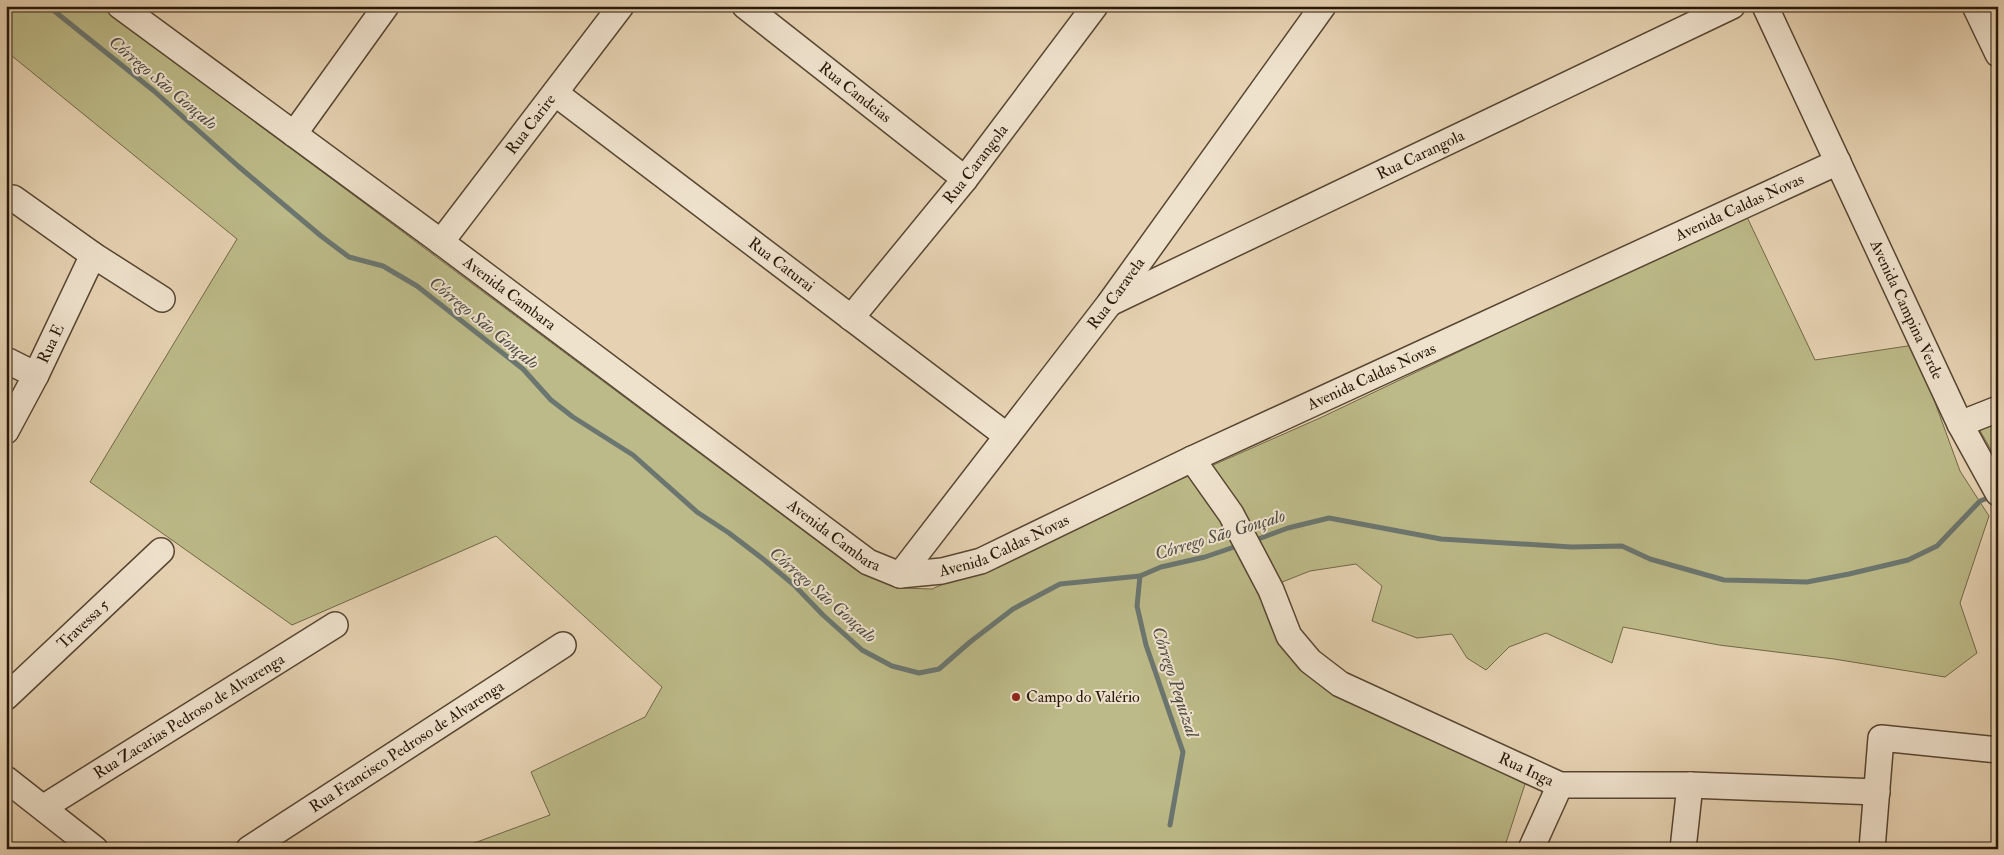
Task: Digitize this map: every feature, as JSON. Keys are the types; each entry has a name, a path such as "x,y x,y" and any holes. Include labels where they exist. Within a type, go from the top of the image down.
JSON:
{"street":[{"name":"Avenida Cambara","path":"120,6 868,562 900,575"},
{"path":"294,134 386,6"},
{"name":"Rua Carire","path":"440,242 621,6"},
{"name":"Rua Candeias","path":"744,6 965,179"},
{"name":"Rua Carangola","path":"851,318 965,179 1095,6"},
{"name":"Rua Caravela","path":"900,575 1109,304 1323,6"},
{"name":"Rua Carangola","path":"1109,304 1732,6"},
{"name":"Avenida Campina Verde","path":"1765,6 1960,424 1998,493"},
{"path":"1976,7 1998,54"},
{"name":"Rua Caturai","path":"555,93 1007,436"},
{"name":"Avenida Caldas Novas","path":"900,575 942,571 981,561 1192,459 1838,162"},
{"path":"13,198 92,255 162,300"},
{"name":"Rua E","path":"6,431 36,375 92,255"},
{"path":"6,360 36,375"},
{"path":"1960,424 1998,408"},
{"name":"Rua Inga","path":"1192,459 1231,514 1271,590 1289,636 1310,662 1340,684 1560,785 1690,786 1877,792"},
{"name":"Travessa 5","path":"6,697 161,551"},
{"name":"Rua Zacarias Pedroso de Alvarenga","path":"44,807 335,625"},
{"name":"Rua Francisco Pedroso de Alvarenga","path":"249,849 563,644"},
{"path":"1872,849 1882,738 1998,750"},
{"path":"6,779 95,849"},
{"path":"1531,849 1560,785"},
{"path":"1684,849 1690,786"}],"shaded area":[{"path":"6,6 100,6 856,570 900,588 932,589 1320,418 1746,215 1815,360 1914,345 1960,471 1989,516 1960,603 1977,653 1945,677 1834,659 1719,645 1623,627 1612,663 1546,633 1509,647 1486,670 1467,658 1452,634 1417,638 1372,621 1382,586 1356,564 1310,571 1257,592 1274,624 1396,722 1525,784 1504,849 458,849 550,815 531,772 645,717 662,687 496,536 292,625 90,482 237,239 12,56 6,57"},
{"path":"1998,422 1998,462 1979,429"}],"waterway":[{"name":"Córrego São Gonçalo","path":"48,6 154,91 238,166 321,236 349,257 383,266 417,286 523,369 551,400 573,417 633,455 697,512 763,559 794,585 823,615 862,650 892,666 919,673 939,669 1013,609 1060,584 1140,576 1161,567 1205,557 1240,545"},
{"name":"Córrego São Gonçalo","path":"1253,541 1288,528 1329,518 1441,539 1572,547 1622,546 1650,559 1724,580 1807,582 1908,560 1937,546 1980,501 1993,496"},
{"name":"Córrego Pequizal","path":"1140,576 1137,606 1146,645 1183,752 1170,825"}],"place":[{"name":"Campo do Valério","path":"1016,697"}]}
